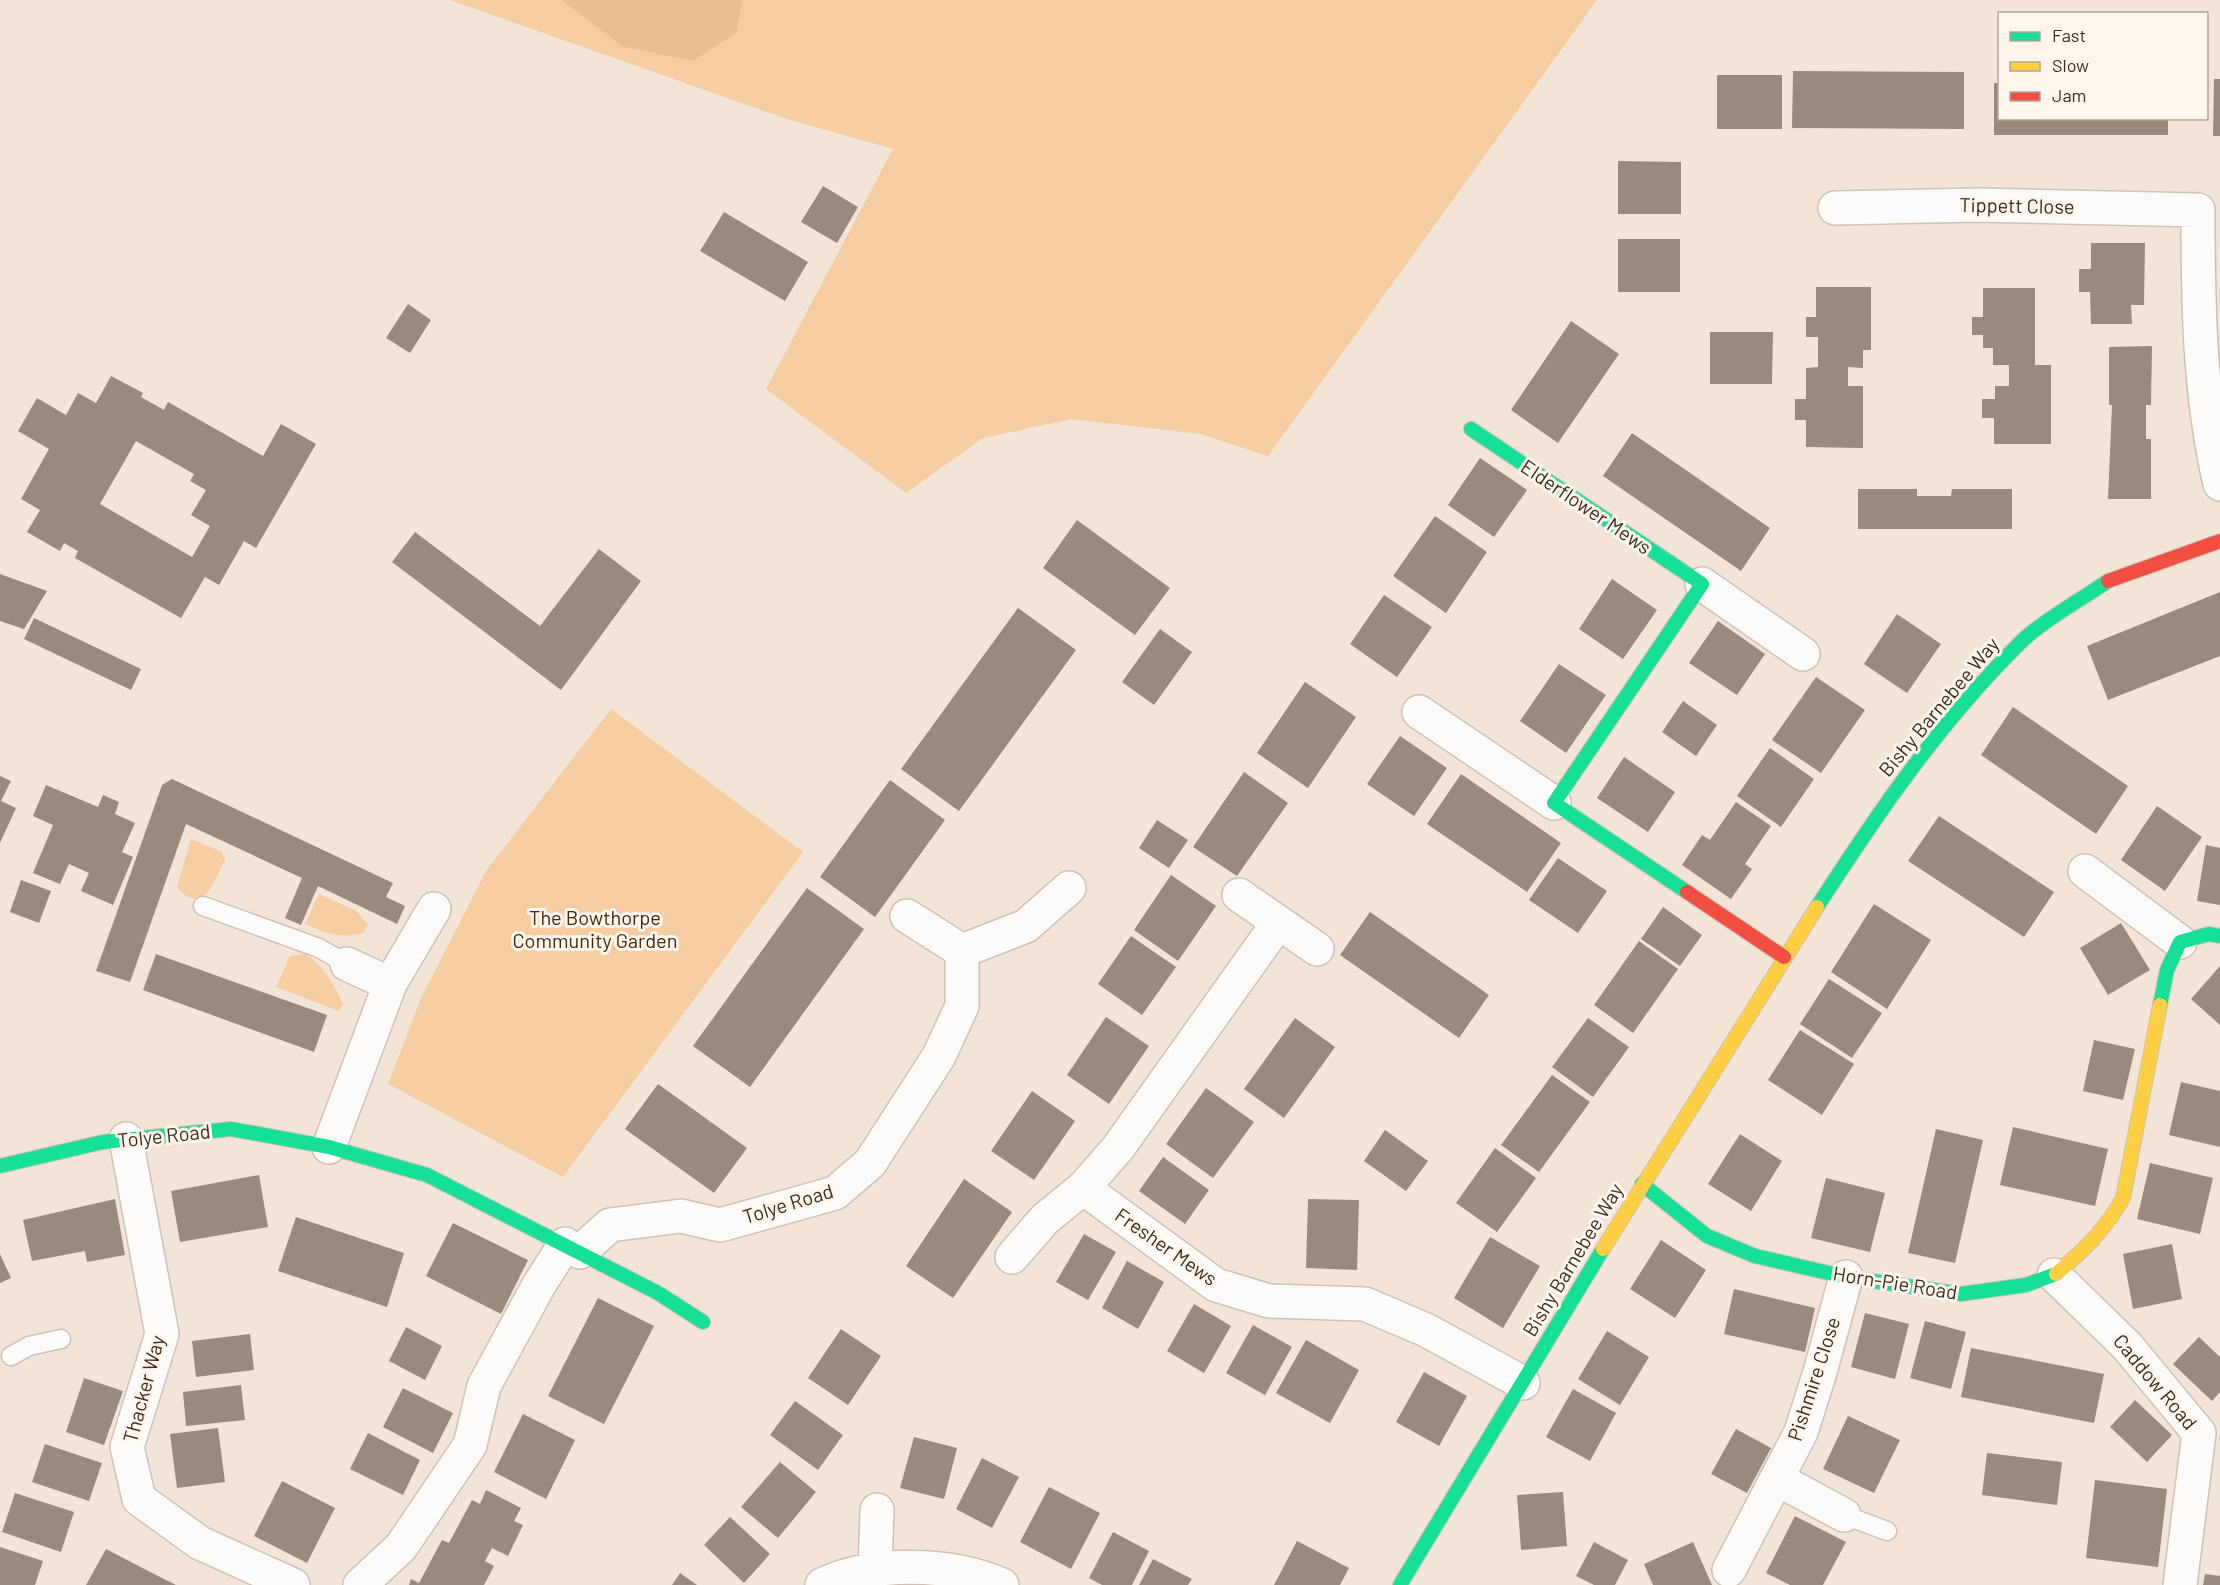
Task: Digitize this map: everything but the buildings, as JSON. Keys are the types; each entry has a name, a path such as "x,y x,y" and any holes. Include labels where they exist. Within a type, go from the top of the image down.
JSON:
{"street":[{"name":"Tippett Close","path":"1835,208 1978,205 2209,210 2198,322 2213,454 2220,484"},
{"name":"Elderflower Mews","path":"1472,429 1803,654"},
{"name":"Bishy Barnebee Way","path":"1400,1585 1642,1184 1784,957 1881,808 1954,714 2019,642 2111,579 2220,541"},
{"path":"1554,803 1701,584"},
{"path":"1419,712 1784,957"},
{"path":"2085,871 2180,942 2209,934 2220,936"},
{"path":"908,916 962,951 1026,926 1069,888"},
{"path":"1239,895 1317,949"},
{"path":"330,1147 390,984 434,909"},
{"path":"1012,1257 1045,1219 1083,1188 1118,1148 1278,923"},
{"name":"Horn-Pie Road","path":"1642,1184 1707,1236 1755,1256 1846,1277 1961,1294 2026,1286 2054,1275 2082,1252 2111,1219 2123,1198 2167,970 2180,942"},
{"name":"Tolye Road","path":"572,1248 610,1225 681,1216 720,1225 835,1192 870,1163 939,1056 962,1006 962,951"},
{"path":"347,964 390,984"},
{"name":"Tolye Road","path":"0,1166 126,1139 231,1129 330,1147 427,1175 658,1293 703,1322"},
{"name":"Thacker Way","path":"126,1139 162,1334 127,1447 139,1499 200,1543 294,1585"},
{"name":"Fresher Mews","path":"1083,1188 1216,1285 1269,1301 1365,1304 1426,1330 1523,1383"},
{"path":"360,1585 401,1547 470,1445 484,1386 539,1285 572,1248"},
{"name":"Caddow Road","path":"2054,1275 2127,1346 2199,1433 2180,1585"},
{"name":"Pishmire Close","path":"1729,1570 1801,1432 1846,1277"},
{"path":"1777,1479 1844,1515"},
{"path":"875,1569 877,1510"},
{"path":"822,1585 839,1577 875,1569 920,1568 982,1576 1002,1585"}],"lane":[{"path":"203,906 319,948 347,964"},
{"path":"11,1356 29,1346 61,1339"},
{"path":"1844,1515 1887,1531"}],"green space":[{"path":"450,0 1597,0 1268,456 1201,434 1071,419 983,438 906,493 766,389 893,149 787,119"},
{"name":"The Bowthorpe Community Garden","path":"611,709 803,852 563,1177 388,1084 421,998 486,871"},
{"path":"191,839 222,852 225,859 207,892 194,899 186,896 177,887"},
{"path":"319,894 356,911 368,925 363,933 334,934 305,924"},
{"path":"305,954 323,969 332,982 343,1004 339,1011 276,987 290,956"}],"shaded area":[{"path":"562,0 742,0 737,32 693,61 621,46"}],"traffic: fast":[{"path":"1471,429 1702,584 1554,803 1687,892"},
{"path":"1817,907 1886,803 1936,737 1990,674 2038,628 2108,581"},
{"path":"2160,1005 2167,970 2180,942 2209,934 2220,936"},
{"path":"0,1166 103,1142 231,1129 329,1147 427,1175 658,1293 703,1322"},
{"path":"1642,1184 1707,1236 1755,1256 1846,1277 1961,1294 2026,1285 2056,1274"},
{"path":"1400,1585 1603,1249"}],"traffic: slow":[{"path":"1603,1249 1817,907"},
{"path":"2056,1274 2093,1239 2123,1198 2160,1005"}],"traffic: jam":[{"path":"2108,581 2220,541"},
{"path":"1687,892 1784,957"}]}
